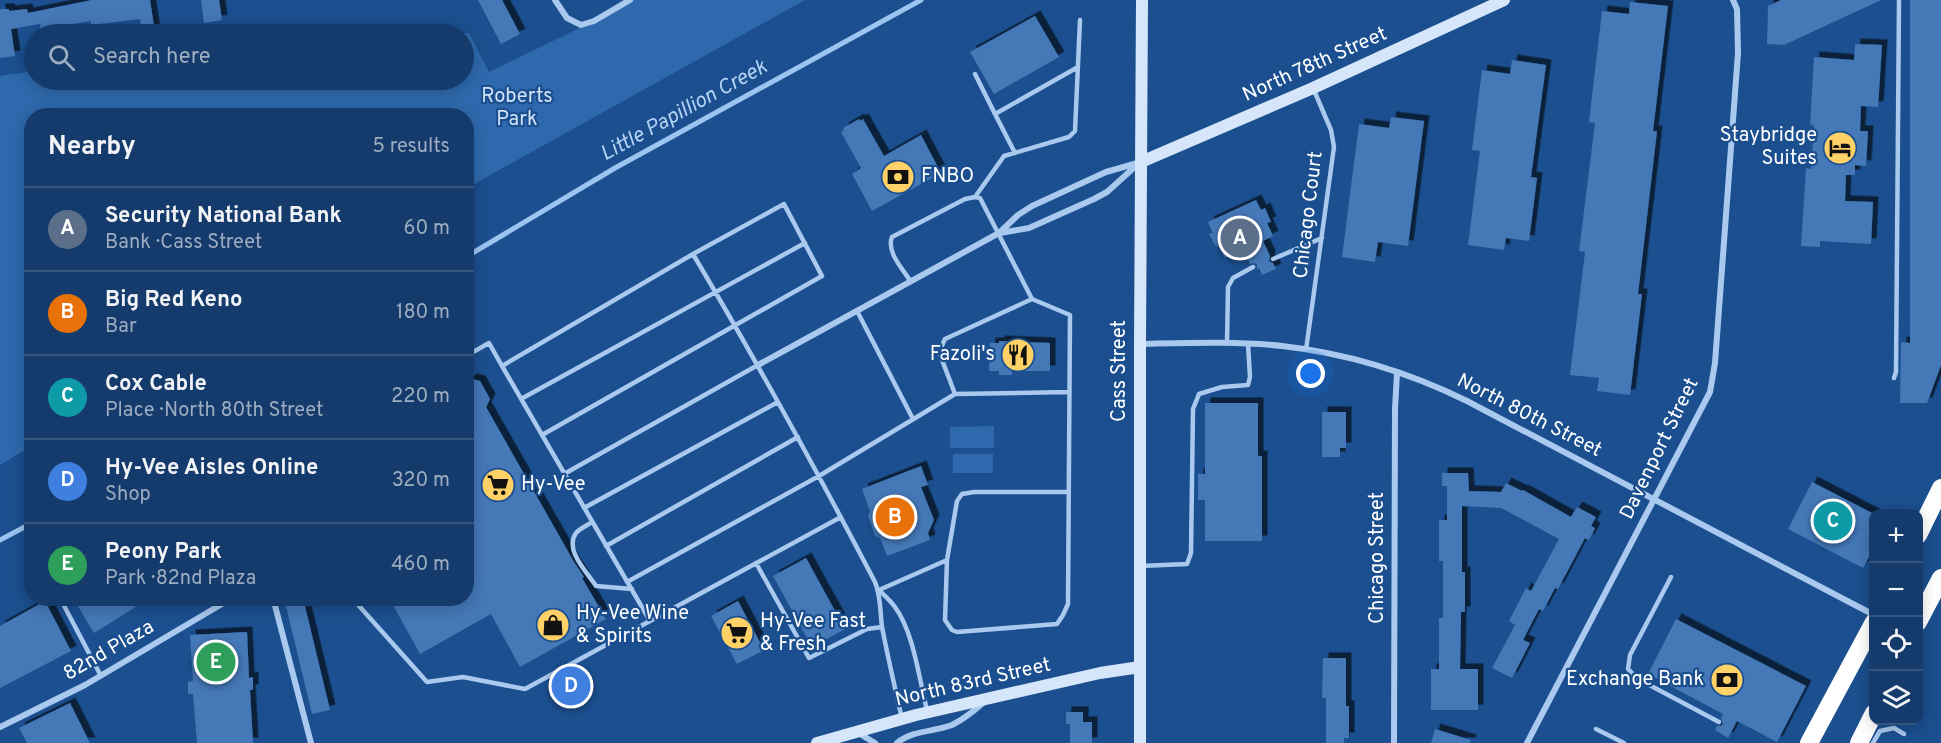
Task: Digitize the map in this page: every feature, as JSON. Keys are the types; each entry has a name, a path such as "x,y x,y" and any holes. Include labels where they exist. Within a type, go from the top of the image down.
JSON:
{"highway":[{"path":"1923,525 1941,488"},
{"path":"1920,617 1941,578"},
{"path":"1809,743 1869,631"},
{"path":"1859,743 1869,723"}],"main road":[{"name":"Cass Street","path":"1140,743 1142,0"},
{"name":"North 78th Street","path":"1141,162 1313,88 1504,0"},
{"name":"North 83rd Street","path":"817,743 927,713 1100,673 1140,667"}],"street":[{"path":"555,0 567,18 581,25 594,21 630,0"},
{"name":"Davenport Street","path":"1527,743 1706,403 1714,373 1738,53 1737,9 1733,0"},
{"path":"758,365 999,233 1018,214 1032,206 1106,172 1141,162"},
{"path":"999,233 1024,230 1095,199 1113,187 1141,162"},
{"name":"North 80th Street","path":"1140,344 1227,343 1306,350 1346,358 1429,384 1460,398 1869,612"},
{"name":"Chicago Street","path":"1394,743 1397,373"},
{"name":"82nd Plaza","path":"0,727 100,676 218,606"},
{"path":"275,606 311,743"},
{"path":"897,743 905,736 952,725 972,713 985,700"},
{"path":"853,732 865,735 875,743"}],"lane":[{"path":"1894,378 1898,262 1899,0"},
{"path":"975,197 1004,156 1069,137 1076,131 1080,20"},
{"path":"995,114 1078,67"},
{"path":"975,74 1015,153"},
{"name":"Chicago Court","path":"1306,350 1334,141 1313,88"},
{"path":"911,282 890,250 892,237 965,199 980,198 1032,299 1070,315 1069,392 1069,492 1068,604 1057,624 957,632 952,630 945,620 947,560 957,501 962,494 1069,492"},
{"path":"502,366 784,204 822,276 542,435"},
{"path":"1273,259 1322,238"},
{"path":"521,399 805,243"},
{"path":"693,255 798,437 879,590 894,605 903,620 927,713"},
{"path":"1227,343 1228,286 1233,278 1253,267"},
{"path":"955,394 939,352 945,339 1032,299"},
{"path":"857,311 913,419"},
{"path":"474,351 489,343 650,621"},
{"path":"1140,566 1187,564 1191,553 1193,409 1199,394 1222,387 1248,385 1250,377 1248,344"},
{"path":"564,474 758,365"},
{"path":"627,582 819,476 955,394 1069,392"},
{"path":"584,508 778,402"},
{"path":"606,546 798,437"},
{"path":"359,606 427,682 463,677 525,689 841,517"},
{"path":"592,522 576,532 573,543 574,554 596,586 632,589"},
{"path":"879,590 947,560"},
{"path":"756,563 809,658 867,629 882,627"},
{"path":"1671,577 1630,655 1628,669 1634,677 1719,722"},
{"path":"879,590 882,627 902,719"},
{"path":"64,606 100,676"},
{"path":"1873,743 1880,731 1894,728 1904,734"},
{"path":"1596,729 1624,743"}],"green space":[{"name":"Roberts Park","path":"630,0 805,0 474,184 474,108 24,108 24,450 0,465 0,76 24,72 24,90 474,90 474,43 489,72 594,21"},
{"path":"994,426 994,448 950,448 950,427"},
{"path":"953,454 993,454 993,473 953,473"}],"building":[{"path":"92,0 150,0 154,24 141,24 140,19 99,24 91,24 91,21 73,24 24,24 24,27 11,29 15,56 0,58 0,9 9,9 9,11 27,9 28,13"},
{"path":"201,0 219,0 222,20 204,23"},
{"path":"478,0 502,0 520,34 501,44"},
{"path":"1781,0 1881,0 1784,45 1767,44 1768,6"},
{"path":"1910,0 1941,0 1941,365 1927,403 1900,403 1901,342 1910,343"},
{"path":"1630,2 1668,6 1653,131 1657,131 1638,294 1642,294 1630,395 1597,391 1599,378 1570,375 1585,252 1579,251 1595,123 1589,122 1602,11 1629,14"},
{"path":"1035,16 1059,57 994,94 970,52"},
{"name":"Staybridge Suites","path":"1855,44 1882,45 1878,107 1861,106 1860,131 1868,131 1866,166 1855,165 1855,175 1846,175 1845,201 1873,202 1871,244 1820,241 1820,247 1801,246 1806,168 1811,169 1814,126 1810,124 1814,57 1854,60"},
{"path":"1512,60 1546,65 1531,177 1537,178 1529,241 1506,238 1504,250 1468,245 1480,151 1472,150 1482,70 1510,74"},
{"path":"1391,117 1424,121 1408,246 1378,242 1375,262 1342,257 1359,124 1389,128"},
{"path":"859,119 860,121 863,119 884,156 921,135 941,173 872,211 852,174 861,168 841,132 843,128"},
{"path":"1256,200 1261,210 1265,208 1271,222 1267,223 1273,236 1263,241 1270,256 1269,261 1276,269 1262,275 1259,268 1257,269 1257,264 1250,264 1247,257 1244,258 1240,251 1225,258 1209,234 1213,233 1208,222"},
{"path":"999,341 1050,343 1050,371 1012,371 1012,375 999,375 999,371 989,371 990,343 999,343"},
{"name":"Hy-Vee","path":"474,380 480,381 490,399 486,407 606,619 520,667 491,614 420,654 393,606 474,606"},
{"path":"1205,403 1258,403 1258,456 1262,456 1262,541 1205,541 1205,500 1198,500 1198,474 1205,474"},
{"path":"1322,412 1346,412 1346,448 1340,448 1340,457 1322,457"},
{"path":"921,466 928,485 921,487 934,520 928,533 930,540 887,556 880,538 875,536 868,516 870,511 862,489"},
{"path":"1442,473 1468,473 1469,491 1501,492 1506,483 1571,517 1577,507 1596,517 1591,526 1595,528 1589,540 1585,538 1558,589 1555,588 1543,611 1539,609 1523,640 1530,643 1512,678 1492,668 1515,625 1509,621 1526,588 1531,591 1559,539 1501,508 1462,506 1462,572 1465,572 1465,612 1461,612 1460,669 1478,669 1478,710 1431,710 1431,669 1439,669 1439,618 1443,618 1443,561 1439,561 1439,520 1447,520 1447,486 1442,486"},
{"path":"1812,482 1869,511 1869,557 1863,568 1788,529"},
{"path":"806,558 845,629 812,647 773,576"},
{"name":"Hy-Vee Fast & Fresh","path":"738,601 764,650 737,664 711,616"},
{"path":"36,606 48,606 71,651 0,688 0,626"},
{"path":"78,606 137,606 94,633"},
{"path":"286,606 305,606 330,710 312,714"},
{"name":"Exchange Bank","path":"1676,619 1806,686 1777,742 1737,721 1728,738 1715,730 1717,726 1723,724 1721,718 1723,714 1648,674"},
{"path":"247,632 249,678 253,677 253,690 250,690 253,743 197,743 193,694 188,694 188,682 193,681 190,635"},
{"path":"1323,658 1346,658 1349,738 1344,738 1344,743 1326,743 1326,698 1322,698"},
{"path":"70,703 90,743 27,743 19,728"},
{"path":"1066,712 1083,712 1083,722 1092,722 1092,743 1070,743 1070,724 1066,724"},
{"path":"1435,729 1471,740 1470,743 1431,743"}],"waterway":[{"name":"Little Papillion Creek","path":"474,252 615,168 921,0"},
{"name":"Little Papillion Creek","path":"0,540 24,527"}],"place":[{"name":"Staybridge Suites","path":"1840,148"},
{"name":"FNBO","path":"898,177"},
{"name":"Security National Bank","path":"1240,238"},
{"name":"Fazoli's","path":"1018,355"},
{"name":"Hy-Vee","path":"498,485"},
{"name":"Big Red Keno","path":"895,517"},
{"name":"Cox Cable","path":"1833,521"},
{"name":"Hy-Vee Wine & Spirits","path":"553,625"},
{"name":"Hy-Vee Fast & Fresh","path":"737,633"},
{"name":"Peony Park","path":"216,662"},
{"name":"Exchange Bank","path":"1727,680"},
{"name":"Hy-Vee Aisles Online","path":"571,686"}]}
